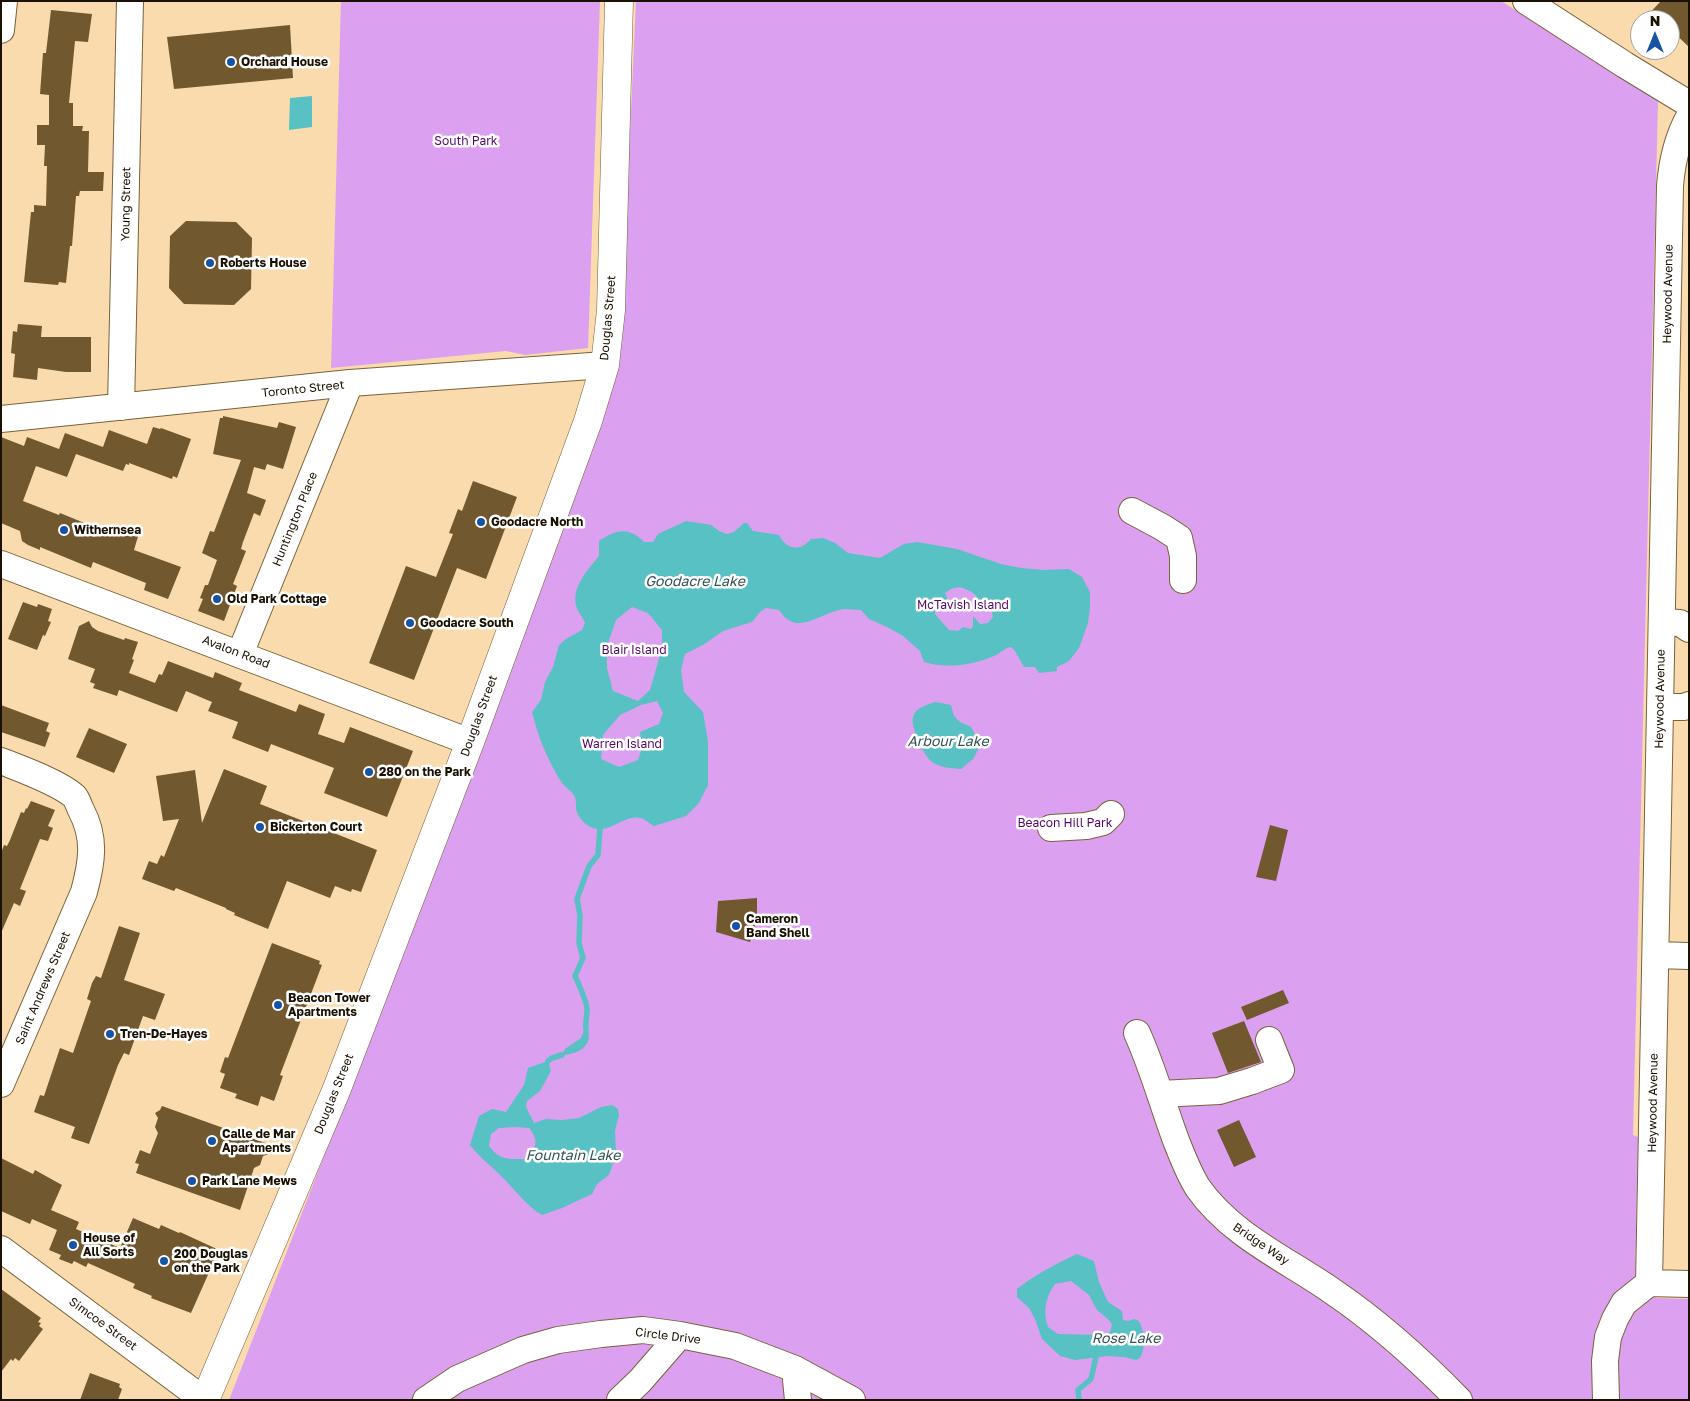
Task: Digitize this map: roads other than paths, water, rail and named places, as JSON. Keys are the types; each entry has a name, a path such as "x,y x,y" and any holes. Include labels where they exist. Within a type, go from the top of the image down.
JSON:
{"main road":[{"name":"Douglas Street","path":"205,1400 336,1091 470,742 588,421 605,365 611,310 618,1"}],"street":[{"path":"1,30 4,1"},
{"name":"Young Street","path":"121,407 130,1"},
{"path":"1526,1 1689,104"},
{"name":"Heywood Avenue","path":"1649,1283 1662,622 1678,385 1670,186 1673,158 1689,117"},
{"name":"Toronto Street","path":"1,419 350,383 605,365"},
{"name":"Huntington Place","path":"240,654 350,383"},
{"path":"1132,511 1179,538 1183,556 1183,580"},
{"name":"Avalon Road","path":"1,564 470,742"},
{"path":"1662,622 1680,623 1689,629"},
{"path":"1660,707 1684,707 1689,705"},
{"name":"Saint Andrews Street","path":"1,761 48,780 74,797 85,817 91,842 92,861 84,892 1,1084"},
{"path":"1051,828 1086,826 1103,822 1111,814"},
{"path":"1656,955 1689,956"},
{"name":"Bridge Way","path":"1137,1033 1148,1058 1186,1167 1217,1212 1238,1230 1333,1292 1379,1326 1459,1400"},
{"path":"1160,1094 1219,1091 1281,1070 1269,1040"},
{"name":"Simcoe Street","path":"1,1249 205,1400"},
{"path":"1606,1400 1605,1361 1608,1337 1624,1303 1649,1283 1689,1284"},
{"name":"Circle Drive","path":"426,1400 457,1379 523,1350 558,1340 642,1330 680,1335 735,1346 795,1369 833,1396"},
{"path":"620,1400 680,1335"},
{"path":"795,1369 798,1400"}],"water":[{"path":"312,96 312,127 289,130 290,98"},
{"name":"Goodacre Lake","path":"686,521 711,525 727,534 734,532 744,523 747,523 753,531 779,535 786,544 794,548 802,546 811,539 823,538 835,543 848,553 880,558 904,544 917,542 957,549 1001,564 1021,568 1044,570 1069,569 1082,577 1090,592 1088,623 1079,648 1069,661 1057,667 1057,671 1039,673 1035,667 1024,667 1011,647 994,656 968,664 950,666 924,662 920,651 903,636 869,619 861,610 845,609 802,623 786,618 779,610 766,608 752,622 723,631 703,645 685,654 681,670 684,692 703,712 708,741 708,785 699,803 686,816 654,826 643,819 635,818 605,828 593,828 584,823 580,817 575,797 562,783 552,766 540,740 532,712 541,700 545,682 553,667 559,645 582,630 585,623 577,607 576,591 582,579 599,556 599,541 611,534 622,531 633,534 644,542 653,542 658,534","holes":["959,587 970,591 978,600 991,607 993,617 988,623 980,624 973,616 973,626 971,629 963,627 958,631 949,630 935,614 936,606 940,605 944,608 947,606 948,600 945,593","632,607 648,613 662,630 662,648 650,690 638,701 613,691 607,668 607,646 616,620","657,701 663,713 659,724 640,732 642,748 638,760 619,767 601,759 603,735 620,715 641,705"]},
{"name":"Arbour Lake","path":"936,702 951,705 954,716 960,722 971,727 976,736 978,750 973,759 961,769 941,766 931,761 924,752 913,726 916,711"},
{"path":"584,1030 588,1030 589,1036 586,1046 573,1053 562,1055 565,1049 581,1038"},
{"name":"Fountain Lake","path":"548,1061 551,1071 540,1091 527,1101 526,1107 534,1123 546,1119 579,1118 601,1107 612,1105 618,1109 619,1115 615,1131 616,1155 609,1175 597,1184 592,1194 542,1215 525,1202 470,1145 479,1116 492,1109 506,1112 524,1085 528,1068","holes":["499,1128 529,1128 534,1137 535,1144 533,1151 526,1159 501,1157 489,1146 491,1134"]},
{"name":"Rose Lake","path":"1077,1254 1094,1261 1099,1282 1108,1302 1122,1311 1123,1320 1134,1319 1139,1321 1143,1330 1144,1340 1140,1358 1136,1360 1107,1356 1075,1360 1060,1356 1042,1339 1029,1308 1017,1297 1017,1289 1039,1274","holes":["1071,1281 1089,1295 1097,1310 1112,1324 1110,1332 1101,1335 1058,1334 1048,1327 1046,1305 1055,1284"]}],"waterway":[{"path":"586,1030 587,1007 575,976 583,958 579,943 580,915 577,899 589,866 598,855 600,828"},
{"path":"548,1061 562,1055"},
{"path":"1079,1400 1078,1390 1091,1379 1096,1357"}],"place":[{"name":"Orchard House","path":"231,62"},
{"name":"Roberts House","path":"210,263"},
{"name":"Goodacre North","path":"481,522"},
{"name":"Withernsea","path":"64,530"},
{"name":"Old Park Cottage","path":"217,599"},
{"name":"Goodacre South","path":"410,623"},
{"name":"280 on the Park","path":"369,772"},
{"name":"Bickerton Court","path":"260,827"},
{"name":"Cameron Band Shell","path":"736,926"},
{"name":"Beacon Tower Apartments","path":"278,1005"},
{"name":"Tren-De-Hayes","path":"110,1034"},
{"name":"Calle de Mar Apartments","path":"212,1141"},
{"name":"Park Lane Mews","path":"192,1181"},
{"name":"House of All Sorts","path":"73,1245"},
{"name":"200 Douglas on the Park","path":"164,1261"}],"park label":[{"name":"South Park","path":"466,141"},
{"name":"McTavish Island","path":"963,605"},
{"name":"Blair Island","path":"634,650"},
{"name":"Warren Island","path":"622,744"},
{"name":"Beacon Hill Park","path":"1065,823"}]}
